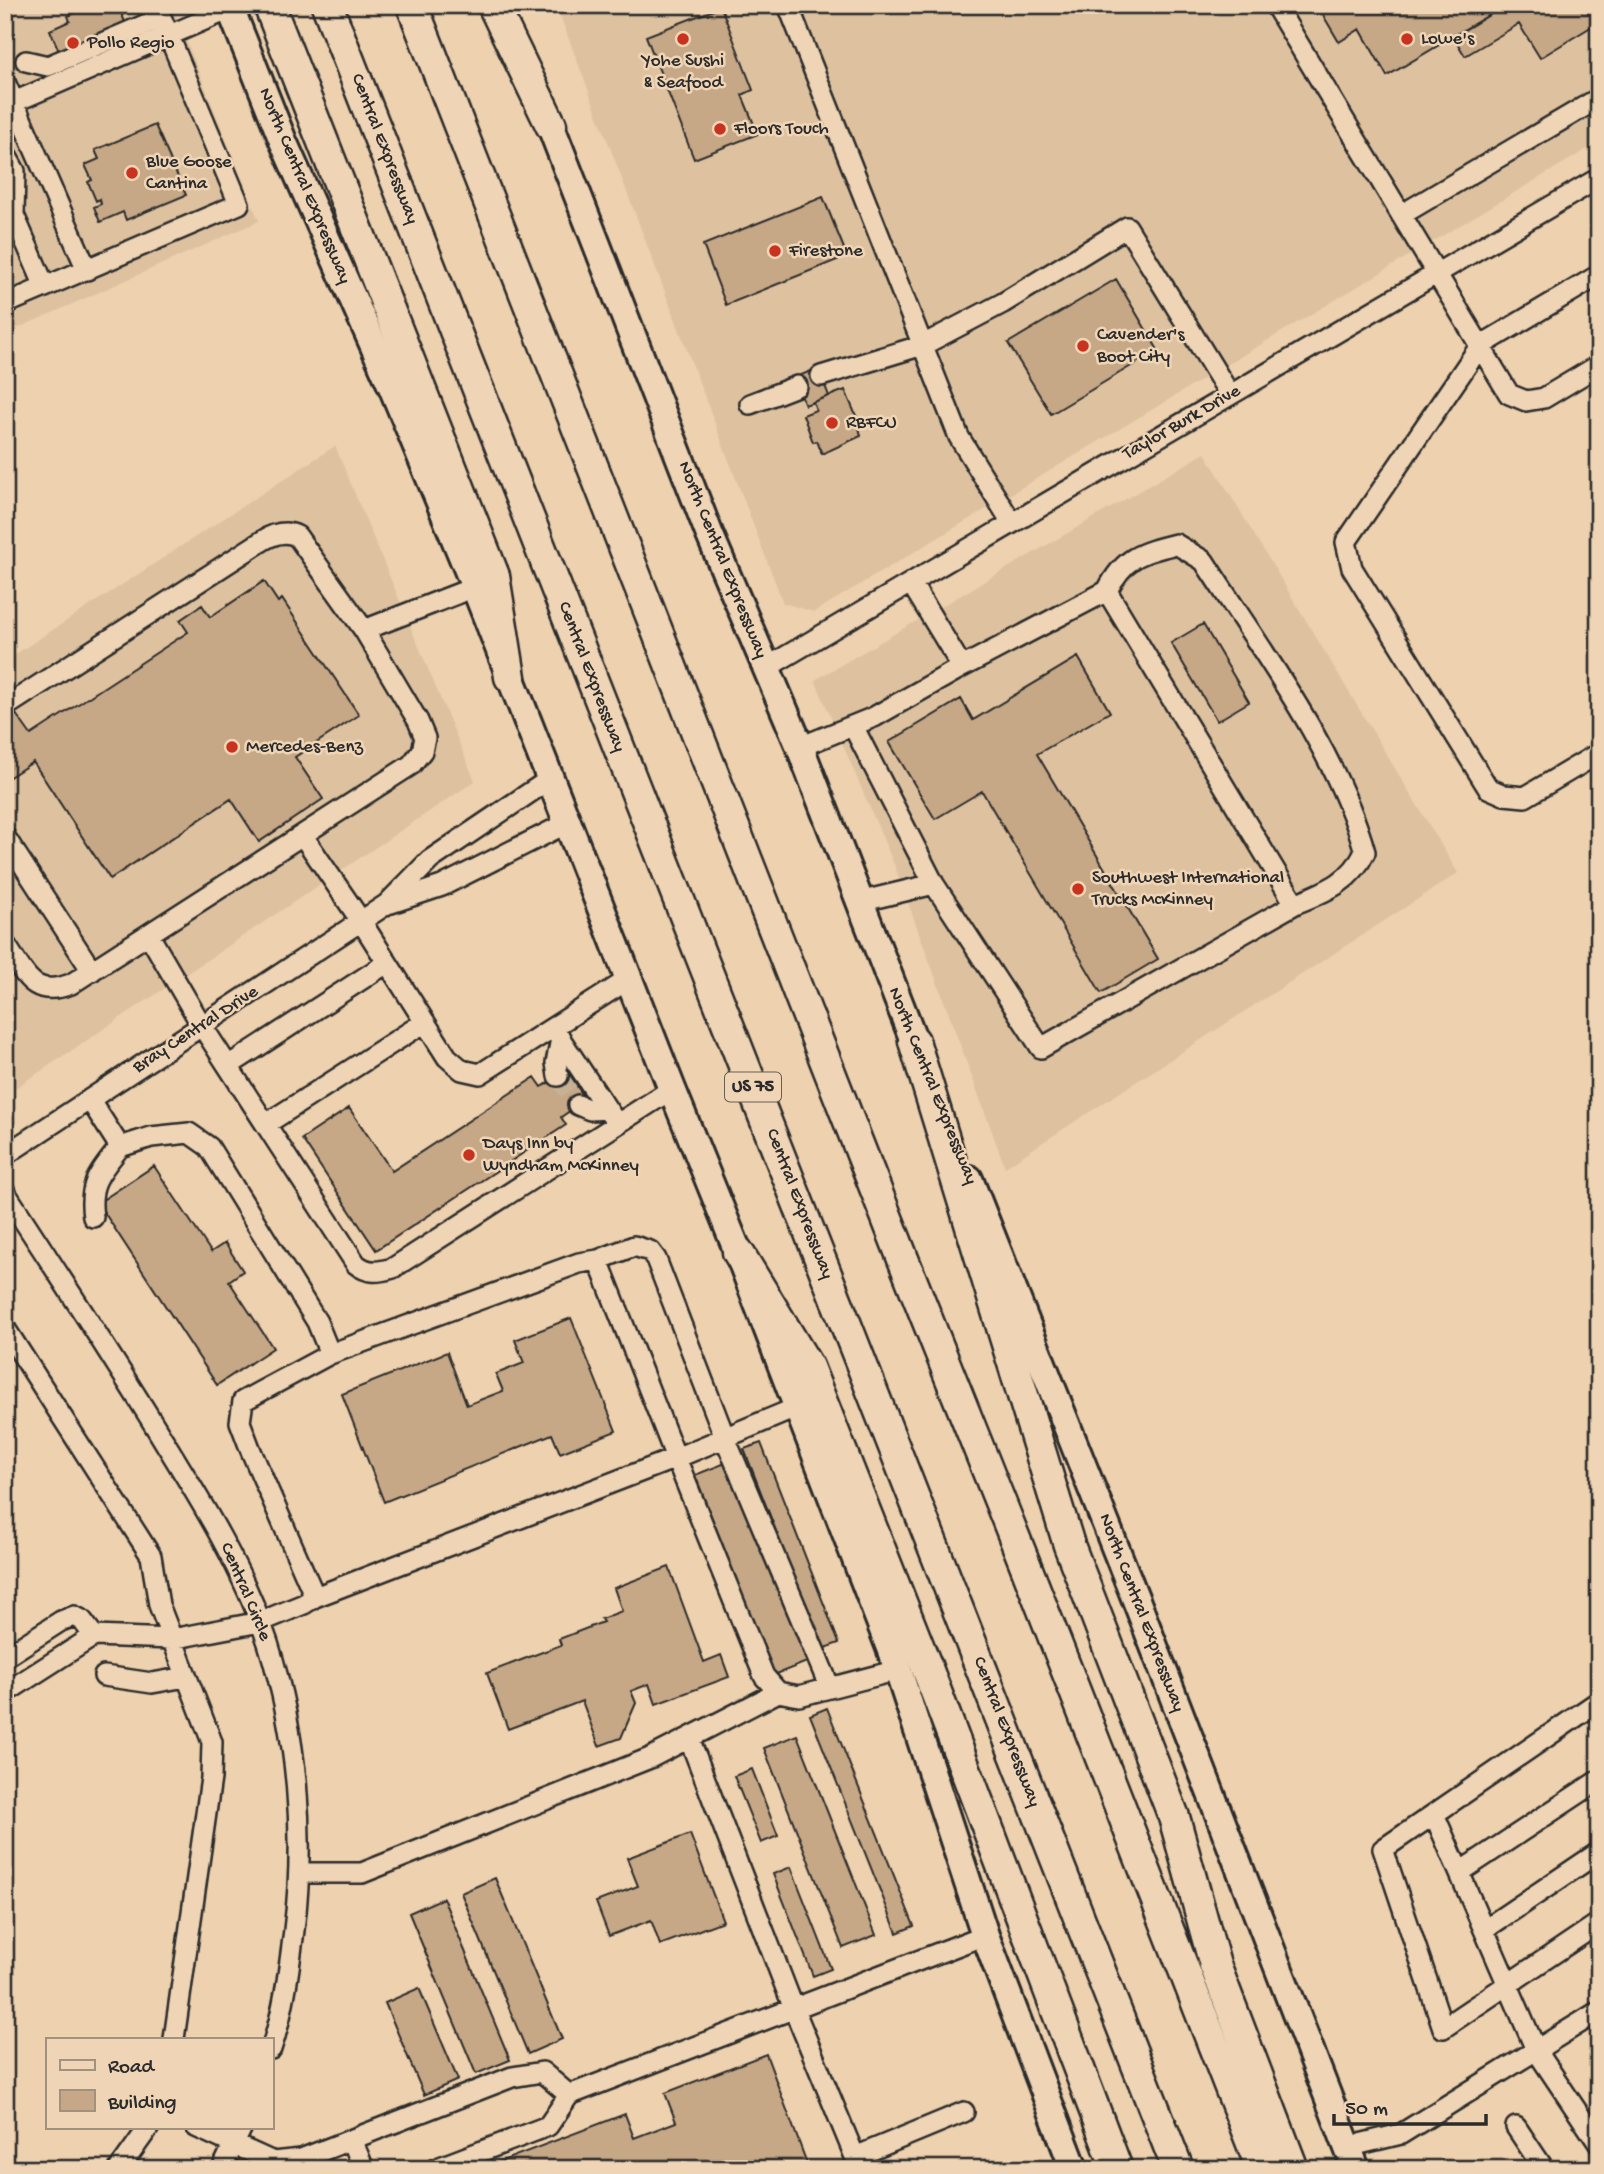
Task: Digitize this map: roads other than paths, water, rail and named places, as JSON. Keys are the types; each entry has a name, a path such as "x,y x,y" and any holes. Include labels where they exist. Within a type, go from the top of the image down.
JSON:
{"highway":[{"path":"269,5 494,576 510,677"},
{"name":"Central Expressway","path":"327,5 1178,2169"},
{"path":"412,5 1262,2169"},
{"path":"493,5 551,125"},
{"path":"914,1041 1069,1545 1174,1817 1215,1965 1293,2169"},
{"path":"738,1251 808,1367 927,1668 1117,2169"}],"main road":[{"name":"North Central Expressway","path":"504,5 709,533 800,747 1138,1605 1352,2158"},
{"name":"North Central Expressway","path":"229,7 283,141 393,389 475,587 738,1251 898,1670 985,1935 1074,2169"}],"street":[{"path":"788,5 958,437 1012,523"},
{"path":"1275,5 1509,394 1526,401 1544,398 1599,365"},
{"path":"26,61 48,66 162,19 229,7"},
{"path":"14,102 162,19"},
{"path":"5,304 239,204 162,19"},
{"path":"5,82 87,270"},
{"path":"1401,215 1599,98"},
{"path":"5,153 15,171 14,215 45,287"},
{"name":"Taylor Burk Drive","path":"766,668 1599,178"},
{"path":"821,376 923,345 1003,303 1127,228 1230,395"},
{"path":"1599,275 1480,346 1346,542 1352,568 1488,788 1504,796 1525,797 1599,753"},
{"path":"750,404 797,386"},
{"path":"5,707 262,541 280,533 291,533 298,536 364,630 418,721 425,738 422,751 411,765 64,987 56,990 43,989 29,980 5,944"},
{"path":"800,747 853,726 874,718 962,667 1107,590 1117,571 1144,552 1175,544 1204,561 1329,761 1359,828 1365,852 1356,870 1327,891 1295,904 1041,1048 934,884 853,726"},
{"path":"911,583 962,667"},
{"path":"364,630 475,587"},
{"path":"1107,590 1295,904"},
{"name":"Bray Central Drive","path":"5,1155 387,904 430,860 550,779"},
{"name":"Bray Central Drive","path":"387,904 442,886 567,823"},
{"path":"303,836 447,1057 462,1070 480,1074 557,1033 629,979"},
{"path":"5,837 92,971"},
{"path":"859,902 934,884"},
{"path":"149,935 202,1026 356,1264 363,1270 378,1273 393,1268 612,1117 672,1089"},
{"path":"228,1066 387,963"},
{"path":"266,1124 425,1022"},
{"path":"557,1033 558,1076"},
{"path":"557,1033 612,1117"},
{"path":"90,1100 120,1147"},
{"path":"578,1105 612,1117"},
{"path":"93,1217 90,1196 101,1170 120,1147 151,1136 189,1133 209,1147 317,1322 330,1354"},
{"name":"Central Circle","path":"5,1192 131,1387 210,1517 234,1562 260,1622 286,1712 298,1801 299,1873 286,1989 273,2041"},
{"path":"315,1597 240,1422 243,1401 330,1354 579,1263 598,1261 634,1246 649,1251 656,1259 724,1437 830,1688"},
{"path":"598,1261 764,1676 778,1692 799,1696 898,1670"},
{"path":"5,1328 151,1556 159,1605 212,1742 211,1778 174,2038"},
{"path":"5,1693 94,1636 172,1639 260,1622 315,1597 676,1458 798,1407"},
{"path":"5,1657 61,1621 74,1616 82,1620 94,1636"},
{"path":"104,1676 152,1683 186,1677"},
{"path":"299,1873 362,1873 650,1758 778,1692"},
{"path":"1599,1701 1383,1849 1443,2028 1599,1923"},
{"path":"689,1738 857,2163 964,2112"},
{"path":"1460,1872 1599,1780"},
{"path":"1434,1814 1536,2050 1599,2144"},
{"path":"1485,1929 1599,1852"},
{"path":"435,2169 548,2126 569,2095 985,1935"},
{"path":"1352,2158 1401,2134 1599,2011"},
{"path":"201,2128 238,2136 273,2162 301,2159 512,2077 542,2072 569,2095"},
{"path":"1516,2127 1544,2169"},
{"path":"119,2169 148,2128"},
{"path":"222,2169 238,2136"},
{"path":"352,2140 364,2169"}],"tunnel":[{"path":"558,1076 578,1105"}],"place":[{"name":"Yohe Sushi & Seafood","path":"683,39"},
{"name":"Lowe's","path":"1407,39"},
{"name":"Pollo Regio","path":"73,43"},
{"name":"Floors Touch","path":"720,129"},
{"name":"Blue Goose Cantina","path":"132,173"},
{"name":"Firestone","path":"775,251"},
{"name":"Cavender's Boot City","path":"1083,346"},
{"name":"RBFCU","path":"832,423"},
{"name":"Mercedes-Benz","path":"232,747"},
{"name":"Southwest International Trucks McKinney","path":"1078,889"},
{"name":"Days Inn by Wyndham McKinney","path":"469,1155"}]}
